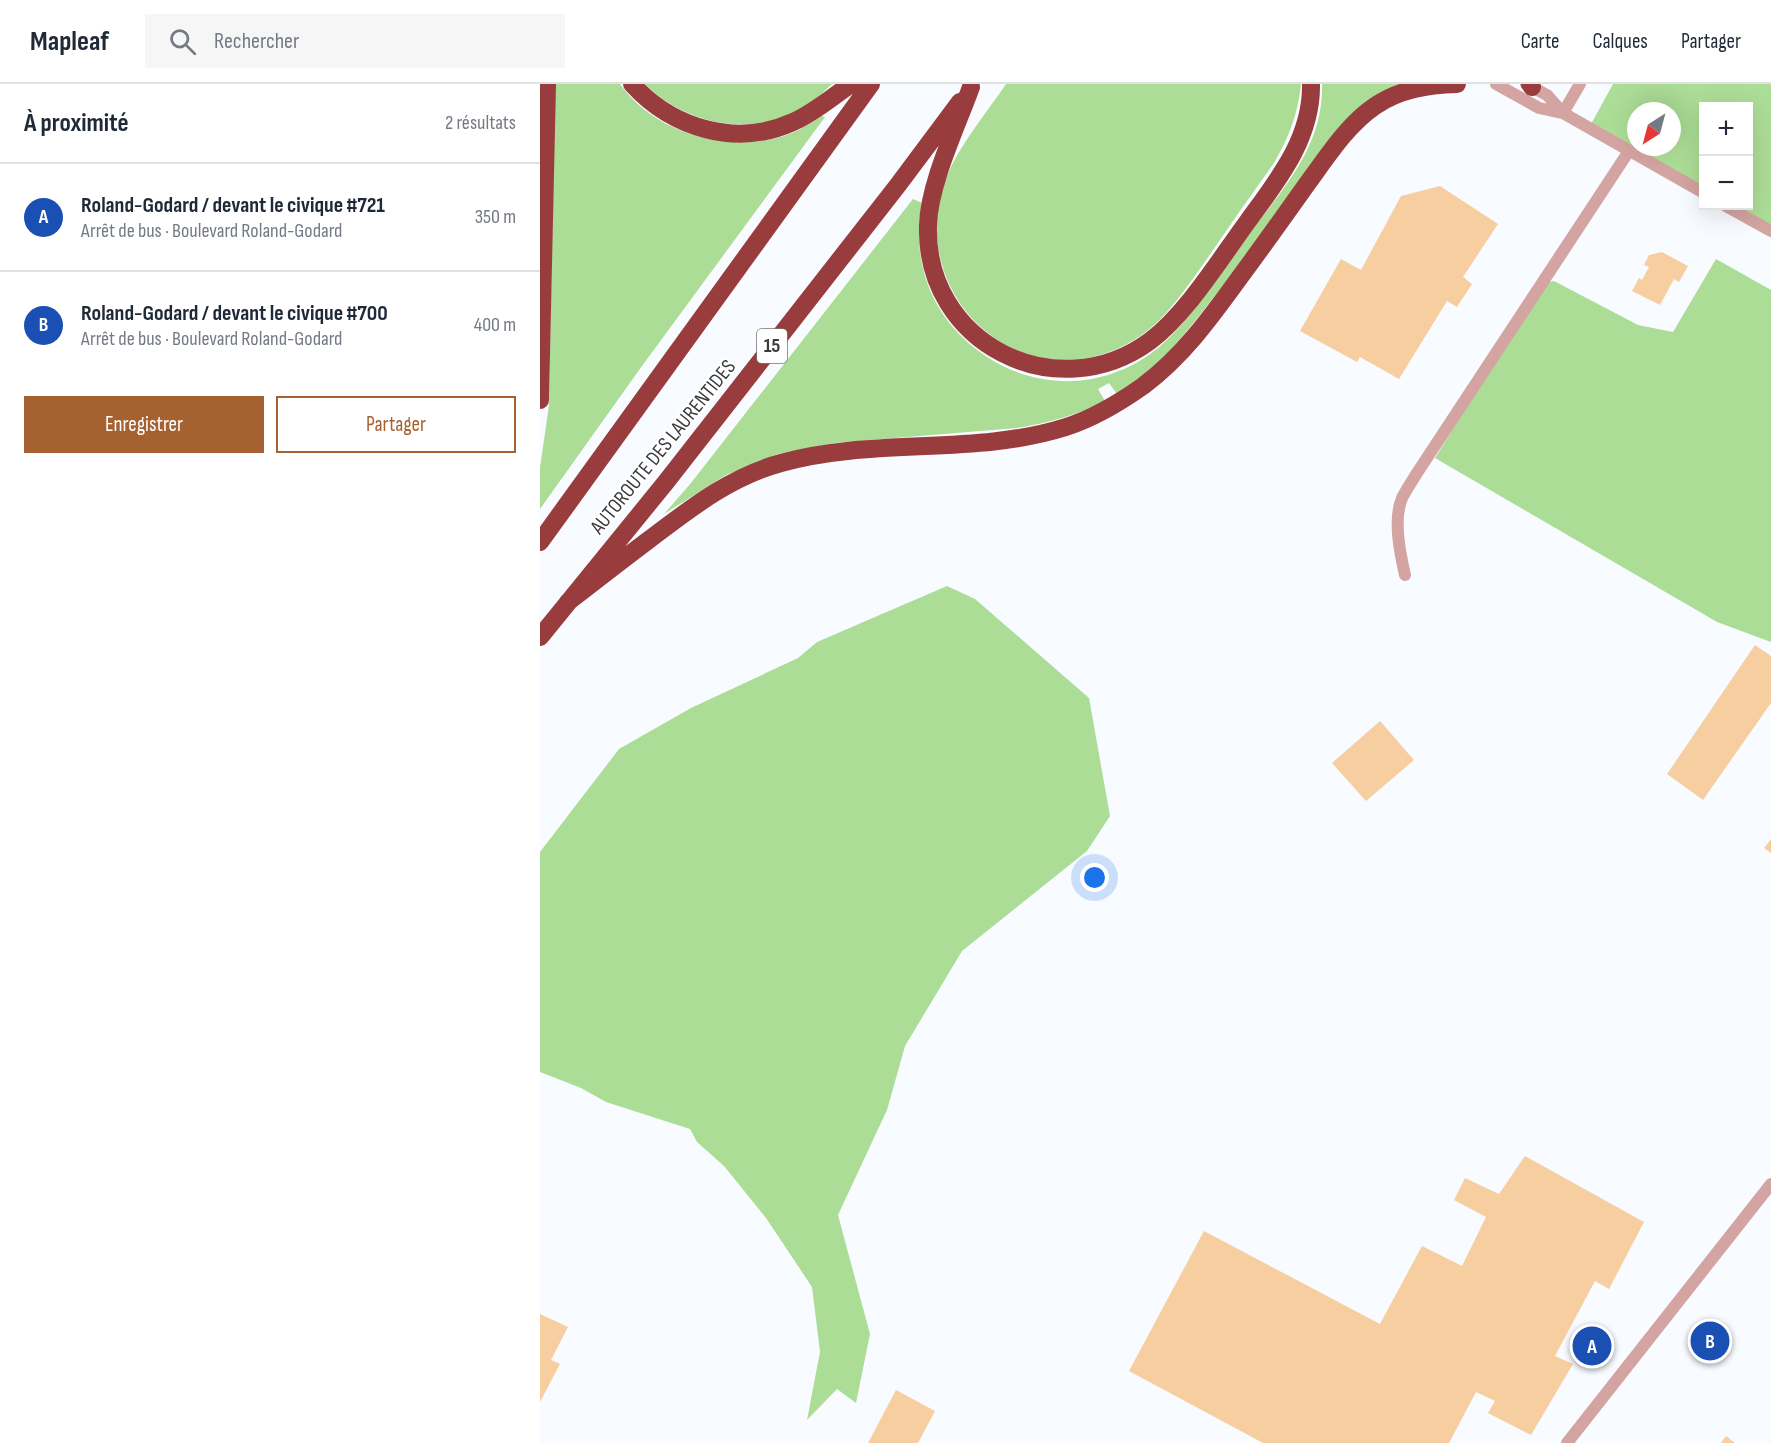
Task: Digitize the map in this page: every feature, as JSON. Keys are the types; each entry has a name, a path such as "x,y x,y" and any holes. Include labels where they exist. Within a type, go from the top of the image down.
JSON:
{"highway":[{"path":"540,400 547,84"},
{"path":"632,84 654,105 672,117 708,131 735,133 765,131 793,122 851,84"},
{"name":"AUTOROUTE DES LAURENTIDES","path":"540,542 871,84"},
{"path":"972,85 937,180 931,204 928,238 934,272 955,313 971,332 987,345 1026,363 1068,369 1103,365 1122,357 1152,340 1178,314 1249,220 1289,162 1305,127 1311,84"},
{"path":"568,602 703,499 768,467 842,451 977,442 1029,436 1071,425 1110,407 1152,379 1192,340 1355,123 1376,106 1400,93 1421,87 1457,84"},
{"name":"AUTOROUTE DES LAURENTIDES","path":"540,637 674,472 898,185 972,85"}],"street":[{"path":"1496,84 1539,108 1563,113"},
{"path":"1563,113 1580,84"},
{"path":"1530,85 1546,95 1563,113 1627,150"},
{"path":"1405,575 1398,520 1402,500 1417,473 1627,154"},
{"path":"1638,156 1699,190"},
{"path":"1733,210 1771,231"},
{"path":"1567,1443 1771,1184"}],"green space":[{"path":"555,84 620,84 634,101 651,115 670,126 690,134 734,142 777,138 795,132 822,116 825,117 540,509 540,468 549,405"},
{"path":"645,84 832,84 815,100 795,113 773,121 727,124 683,111 663,99"},
{"path":"1006,84 1301,84 1292,125 1274,163 1176,302 1156,323 1134,340 1096,356 1059,360 1023,353 992,336 966,311 947,279 938,242 939,201 949,171 966,140"},
{"path":"1322,84 1400,84 1274,225 1167,354 1135,382 1117,394 1109,383 1098,389 1105,401 1062,418 1017,428 834,443 778,454 726,475 664,514 691,483 913,199 922,203 920,255 929,288 946,319 980,352 1003,366 1028,376 1055,381 1081,380 1108,375 1134,364 1158,348 1182,324 1286,185 1308,148 1316,128 1321,107"},
{"path":"1613,84 1771,84 1771,226 1743,210 1753,210 1753,102 1699,102 1699,185 1648,156 1681,156 1681,102 1627,102 1627,144 1591,124"},
{"path":"1716,259 1771,290 1771,642 1717,622 1435,458 1543,283 1554,281 1638,325 1673,332"},
{"path":"947,586 975,599 1089,698 1110,816 1087,851 962,951 905,1046 887,1110 838,1215 870,1334 856,1403 837,1389 807,1420 820,1352 812,1287 766,1218 724,1166 697,1142 690,1129 606,1102 581,1088 540,1072 540,852 619,749 691,708 798,658 817,642"}],"building":[{"path":"1440,186 1498,224 1463,277 1472,284 1457,307 1447,301 1399,379 1360,357 1357,362 1300,331 1341,259 1361,270 1401,196"},
{"path":"1662,252 1688,266 1679,282 1674,279 1660,305 1632,291 1639,278 1642,280 1649,267 1644,265 1649,255"},
{"path":"1755,645 1771,656 1771,703 1703,800 1667,774"},
{"path":"1380,721 1414,760 1366,801 1332,763"},
{"path":"1771,839 1771,853 1764,848"},
{"path":"1525,1156 1644,1222 1609,1289 1595,1281 1555,1356 1573,1364 1531,1435 1488,1413 1495,1401 1476,1392 1449,1443 1263,1443 1129,1371 1204,1231 1380,1324 1422,1246 1462,1266 1486,1217 1454,1200 1465,1178 1499,1194"},
{"path":"540,1314 568,1327 551,1360 560,1364 540,1402"},
{"path":"896,1390 935,1411 918,1443 868,1443"},
{"path":"1726,1436 1735,1443 1721,1443"}],"place":[{"name":"Roland-Godard / devant le civique #700","path":"1710,1341"},
{"name":"Roland-Godard / devant le civique #721","path":"1592,1346"}]}
